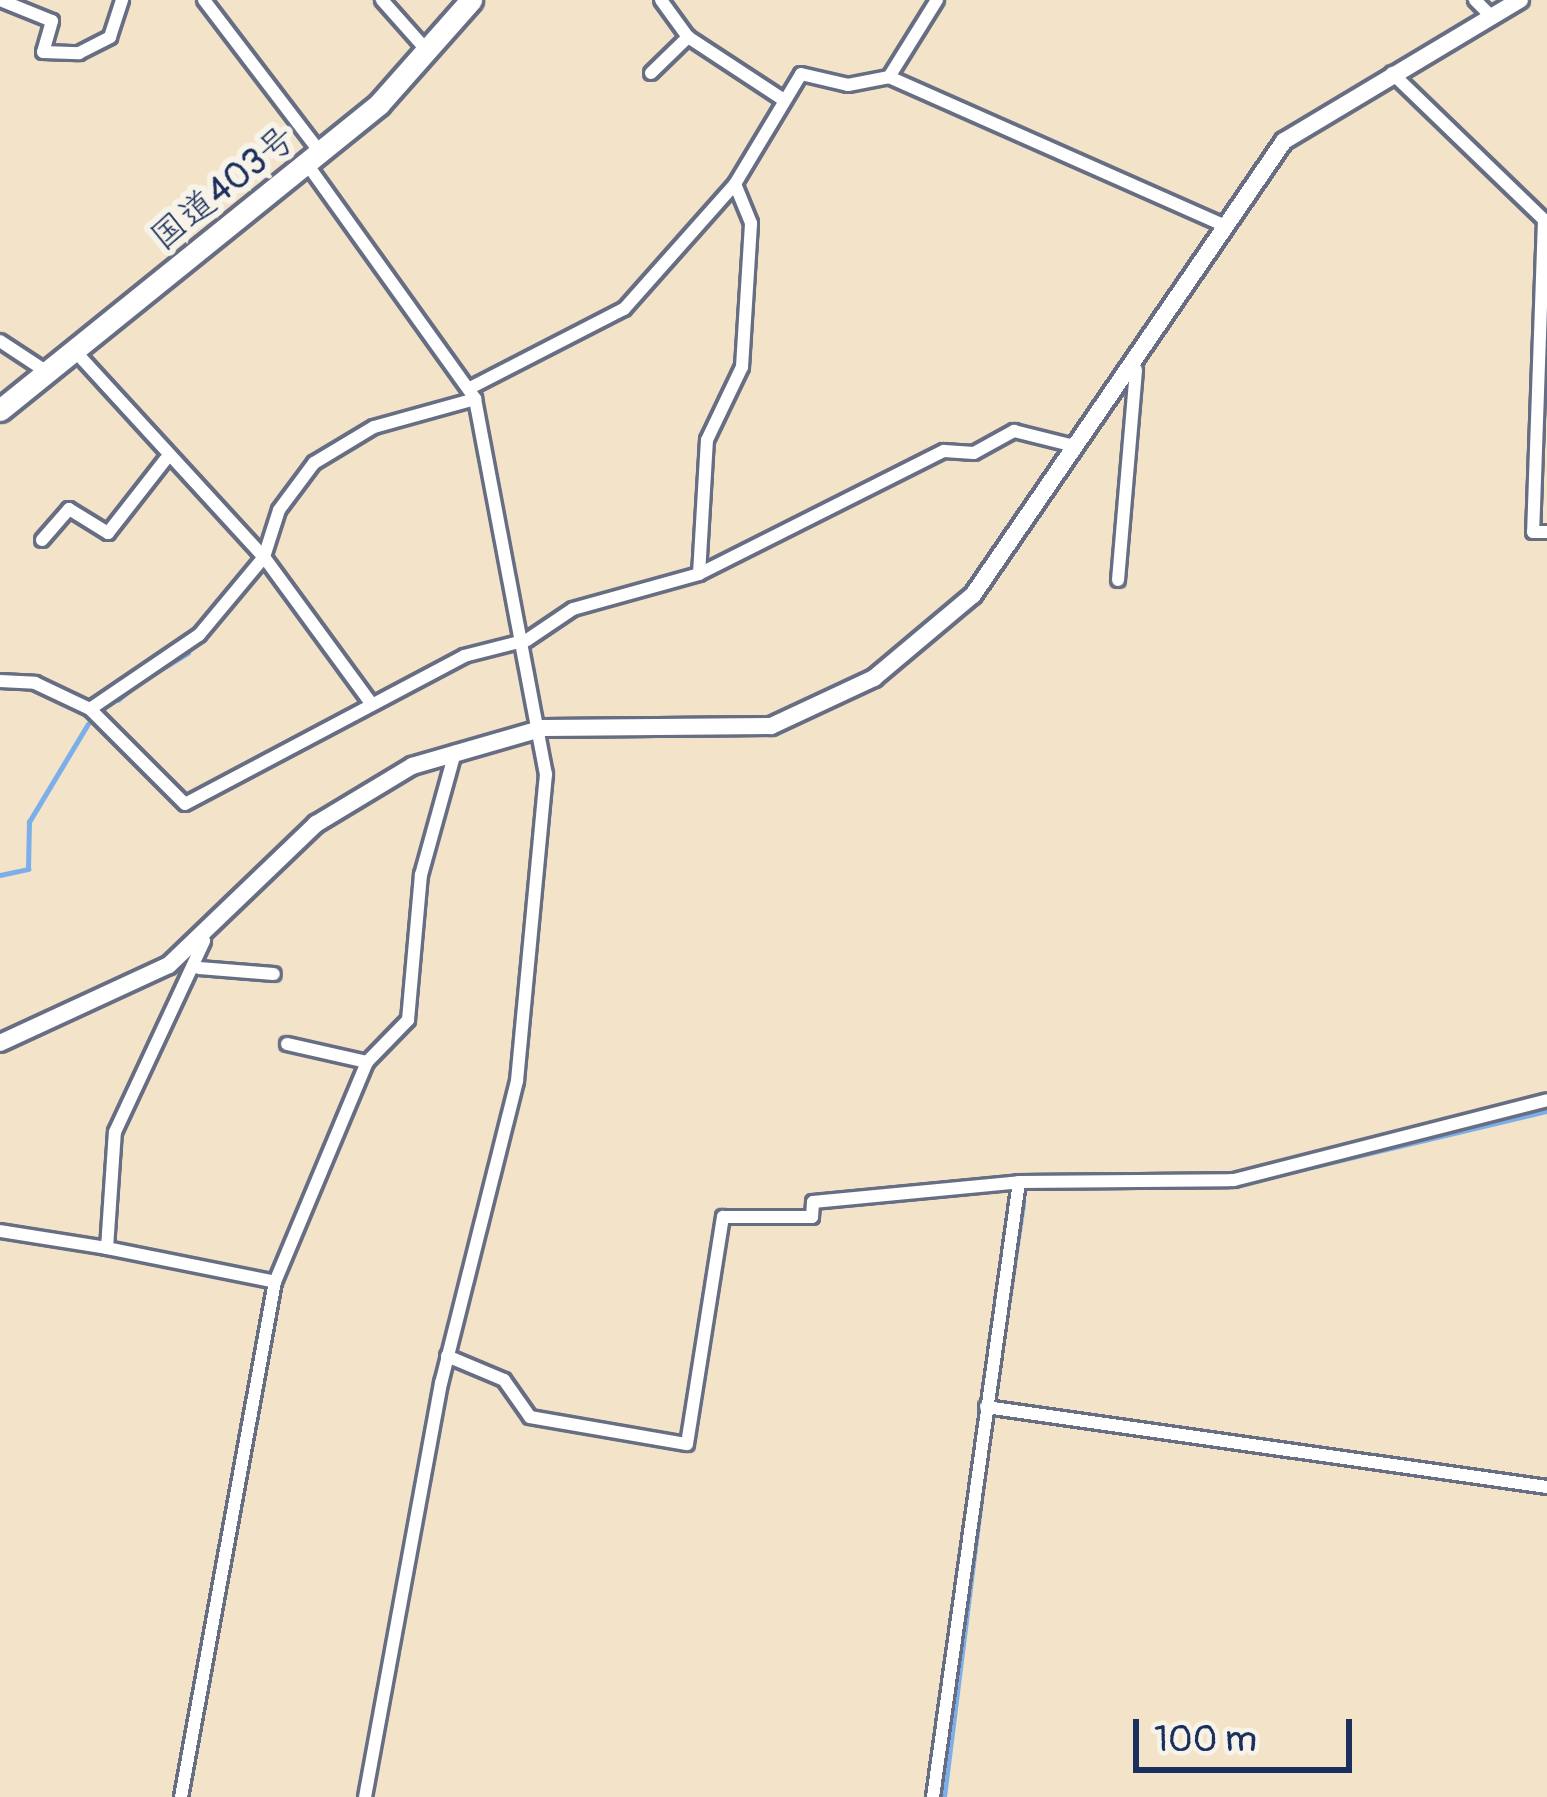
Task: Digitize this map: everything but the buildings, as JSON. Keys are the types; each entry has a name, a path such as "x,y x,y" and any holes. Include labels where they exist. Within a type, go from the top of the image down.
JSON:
{"highway":[{"name":"国道403号","path":"0,410 314,158 431,55 471,0"}],"street":[{"path":"0,0 52,21 43,52 79,53 110,37 122,0"},
{"path":"204,0 472,393 544,728 517,1081 447,1356 365,1797"},
{"path":"382,0 431,55"},
{"path":"661,0 688,37 784,100"},
{"path":"889,77 937,0"},
{"path":"1475,0 1493,18"},
{"path":"0,1043 204,941 316,824 455,752 544,728 746,729 829,705 973,595 1070,445 1136,370 1284,141 1520,0"},
{"path":"650,73 688,37"},
{"path":"1393,73 1544,220 1533,532 1547,532"},
{"path":"90,709 199,635 264,556 279,510 344,441 472,393 624,309 735,184 801,74 848,85 889,77 1225,226"},
{"path":"699,574 707,440 742,367 751,224 735,184"},
{"path":"0,341 47,372"},
{"path":"74,350 165,460 264,556 370,702"},
{"path":"1118,580 1136,370"},
{"path":"0,681 35,683 90,709 185,803 370,702 527,640 573,609 699,574 944,451 974,453 1013,431 1070,445"},
{"path":"42,539 69,509 108,533 165,460"},
{"path":"181,1797 275,1282 367,1062 408,1020 421,875 455,752"},
{"path":"107,1248 115,1132 200,968 204,941"},
{"path":"200,968 274,974"},
{"path":"287,1045 367,1062"},
{"path":"447,1356 504,1380 530,1417 687,1444 724,1217 812,1217 813,1202 1019,1182 1234,1180 1547,1100"},
{"path":"933,1797 1019,1182"},
{"path":"0,1231 275,1282"},
{"path":"986,1407 1547,1487"}],"waterway":[{"path":"147,678 188,653"},
{"path":"118,700 137,684"},
{"path":"0,875 28,869 29,822 88,724"},
{"path":"1261,1179 1547,1111"},
{"path":"1118,1187 1238,1185"},
{"path":"1009,1299 1023,1204"},
{"path":"944,1797 991,1422"}]}
